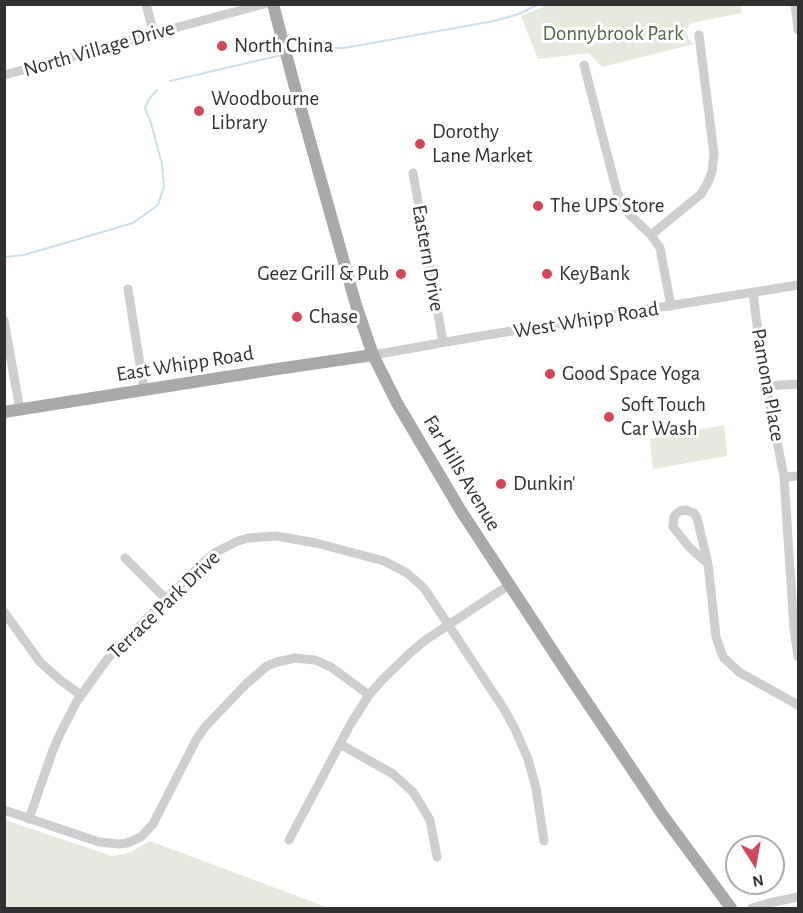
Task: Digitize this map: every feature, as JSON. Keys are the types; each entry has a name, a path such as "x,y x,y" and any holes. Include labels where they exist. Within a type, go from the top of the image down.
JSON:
{"main road":[{"name":"Far Hills Avenue","path":"273,4 355,304 373,355 397,403 461,511 509,585 664,817 731,909"},
{"name":"East Whipp Road","path":"4,412 373,355"}],"street":[{"path":"146,4 154,34"},
{"name":"North Village Drive","path":"4,75 264,4"},
{"path":"795,4 798,30"},
{"path":"651,235 701,194 712,172 714,154 699,35"},
{"path":"584,65 617,192 631,216 651,235 660,248 671,306"},
{"name":"Eastern Drive","path":"413,173 443,342"},
{"name":"West Whipp Road","path":"373,355 798,285"},
{"path":"128,289 144,390"},
{"name":"Pamona Place","path":"753,293 784,477 794,568 794,629 798,657"},
{"path":"4,320 20,410"},
{"path":"767,386 798,384"},
{"path":"784,477 798,476"},
{"path":"708,564 675,530 674,517 680,512 690,511 697,518 708,564 716,637 723,657 738,672 797,701"},
{"name":"Terrace Park Drive","path":"29,819 53,750 81,695 108,658 216,552 248,538 276,536 316,543 384,561 407,573 424,588 504,709 523,745 536,788 544,841"},
{"path":"125,558 166,599"},
{"path":"288,840 350,725 369,695 382,680 411,652 509,585"},
{"path":"4,612 40,662 81,695"},
{"path":"4,810 99,842 127,843 141,837 153,824 191,750 206,727 267,666 295,658 315,660 331,668 369,695"},
{"path":"340,744 388,771 413,792 430,820 437,857"},
{"path":"752,909 798,897"}],"green space":[{"name":"Donnybrook Park","path":"741,4 742,13 691,23 686,32 689,40 694,44 602,67 589,53 538,59 521,16 548,5"},
{"path":"724,425 727,456 653,469 650,439"},
{"path":"5,820 112,856 129,853 150,841 329,908 5,908"}],"waterway":[{"path":"290,53 306,48 344,48 494,21 519,14 539,4"},
{"path":"170,81 282,55"},
{"path":"4,257 24,255 133,223 158,205 164,186 162,164 145,108 157,90"}],"place":[{"name":"North China","path":"222,46"},
{"name":"Woodbourne Library","path":"199,111"},
{"name":"Dorothy Lane Market","path":"420,144"},
{"name":"The UPS Store","path":"538,206"},
{"name":"Geez Grill & Pub","path":"401,274"},
{"name":"KeyBank","path":"547,274"},
{"name":"Chase","path":"297,317"},
{"name":"Good Space Yoga","path":"550,374"},
{"name":"Soft Touch Car Wash","path":"609,417"},
{"name":"Dunkin'","path":"501,484"}]}
